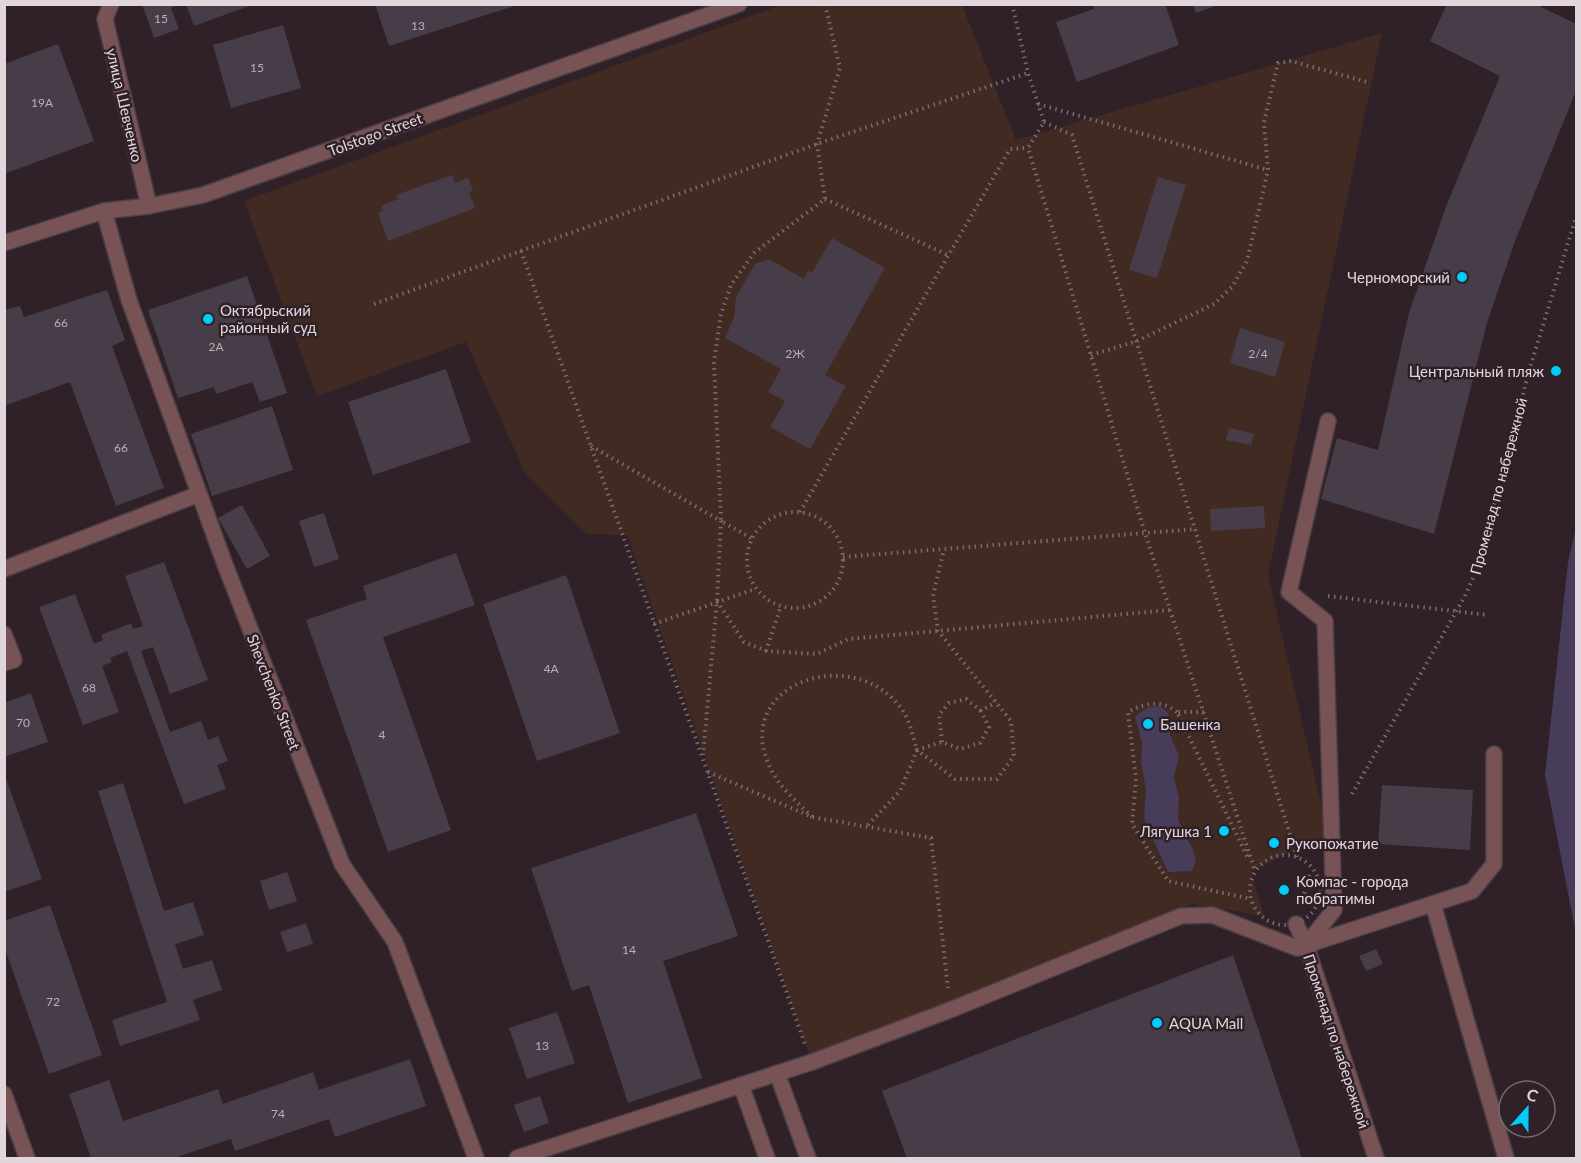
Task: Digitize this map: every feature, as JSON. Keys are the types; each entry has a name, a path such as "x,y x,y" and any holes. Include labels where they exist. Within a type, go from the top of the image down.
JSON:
{"street":[{"name":"улица Шевченко","path":"111,4 105,19 149,206"},
{"name":"Tolstogo Street","path":"4,243 104,211 149,206 203,195 739,4"},
{"name":"Shevchenko Street","path":"104,211 129,300 199,494 342,864 395,942 476,1158"},
{"path":"1306,945 1334,910 1325,621 1289,592 1328,421"},
{"path":"4,569 199,494"},
{"path":"4,634 14,660 4,663"},
{"path":"517,1158 812,1062 950,1010 1182,916 1212,915 1297,948 1472,891 1494,864 1494,754"},
{"path":"1433,904 1506,1158"},
{"name":"Променад по набережной","path":"1296,924 1306,945 1376,1158"},
{"path":"777,1073 808,1158"},
{"path":"741,1085 767,1158"},
{"path":"4,1094 27,1158"}],"path":[{"path":"825,4 840,68 816,144 825,199"},
{"path":"1012,4 1028,73 1044,122 1072,135 1297,858"},
{"path":"1091,355 1137,341 1214,304 1232,287 1247,261 1268,170 1264,122 1278,63 1291,61 1367,82"},
{"path":"374,304 816,144 1028,73"},
{"path":"1038,104 1268,170"},
{"path":"1044,122 1028,148 1145,533 1255,871 1177,712 1168,705 1146,702 1128,712 1136,779 1132,824 1168,881 1251,899"},
{"path":"800,512 1010,149 1028,148"},
{"path":"825,199 948,255"},
{"path":"702,758 717,601 721,521 714,362 721,314 730,285 754,253 825,199"},
{"name":"Променад по набережной","path":"1347,803 1465,596 1478,567 1529,371 1576,217"},
{"path":"521,251 812,1062"},
{"path":"590,445 751,538"},
{"path":"785,512 800,512 816,516 830,526 839,540 843,557 842,572 835,587 825,598 812,606 796,608 781,606 767,600 756,589 746,564 751,538 760,526 772,517 785,512"},
{"path":"843,557 1196,529"},
{"path":"812,817 781,787 767,760 762,737 769,708 788,689 814,676 846,674 877,686 904,711 917,750 955,779 997,779 1014,756 1011,721 938,632 933,596 944,549"},
{"path":"654,624 756,589"},
{"path":"1324,596 1488,615"},
{"path":"717,601 744,642 766,651 817,654 848,639 1170,610"},
{"path":"766,651 781,606"},
{"path":"868,825 900,791 917,750 942,742 960,749 980,743 989,727 981,711 966,699 949,703 939,715 942,742"},
{"path":"981,711 996,702"},
{"path":"1177,712 1204,712"},
{"path":"707,771 812,817 868,825 931,838 950,1010"},
{"path":"1278,856 1297,858 1312,865 1318,876 1319,902 1306,919 1284,926 1263,918 1251,899 1251,880 1261,865 1278,856"},
{"path":"1296,924 1312,865"}],"shaded area":[{"path":"781,5 962,5 1016,140 1382,33 1268,575 1328,834 1251,871 1264,916 1192,904 812,1062 627,535 587,534 525,473 466,342 317,396 244,201"},
{"path":"1576,528 1576,934 1545,775 1568,562"},
{"path":"1160,706 1168,713 1170,735 1179,756 1174,777 1179,798 1178,820 1193,850 1196,861 1192,871 1168,872 1144,819 1146,790 1141,762 1142,743 1135,716 1149,707"}],"building":[{"path":"142,4 180,4 171,8 179,29 154,38"},
{"path":"186,4 252,4 252,5 194,26"},
{"path":"375,4 517,4 517,5 389,46"},
{"path":"1093,4 1165,4 1179,45 1077,82 1056,22 1094,9"},
{"name":"Черноморский","path":"1447,4 1535,4 1576,24 1576,91 1515,241 1487,323 1434,534 1321,499 1337,438 1378,450 1409,313 1447,204 1500,76 1430,41"},
{"path":"1193,5 1218,5 1196,13"},
{"path":"283,25 301,88 231,108 213,45"},
{"path":"58,44 94,141 4,174 4,64"},
{"path":"452,175 455,183 468,178 473,191 469,192 475,208 388,241 378,213 383,211 381,206 398,199 396,195"},
{"path":"1158,177 1186,185 1157,278 1129,270"},
{"path":"832,238 885,268 825,375 846,386 810,449 770,427 785,401 768,392 781,369 725,338 734,317 736,297 755,264 769,259 804,279 808,270 812,273"},
{"path":"247,276 287,393 260,402 252,382 216,394 214,387 178,398 148,310"},
{"path":"107,290 125,340 112,346 164,488 116,506 70,382 4,406 4,310 20,306 24,317"},
{"path":"1240,328 1285,342 1275,377 1230,363"},
{"path":"446,369 471,442 373,475 348,402"},
{"path":"272,406 293,470 212,496 191,434"},
{"path":"1229,428 1254,434 1251,445 1226,440"},
{"path":"242,505 270,556 247,569 218,518"},
{"path":"1264,506 1265,528 1211,531 1210,509"},
{"path":"324,513 339,559 314,567 299,521"},
{"path":"456,553 475,605 383,637 451,830 388,852 306,620 367,599 363,586"},
{"path":"164,562 208,680 170,694 153,647 141,651 170,732 201,721 208,740 218,736 228,761 217,765 226,789 184,804 127,651 110,658 112,662 102,666 119,712 83,725 39,607 75,594 94,644 103,640 101,635 131,623 133,629 143,626 125,576"},
{"path":"566,575 620,733 537,761 483,604"},
{"path":"31,693 48,742 4,757 4,703"},
{"path":"4,773 42,879 4,892"},
{"path":"123,783 164,911 193,902 204,935 175,944 183,969 212,960 222,990 193,1000 200,1020 120,1046 112,1020 167,1002 98,791"},
{"path":"1382,785 1473,790 1470,850 1378,844"},
{"path":"696,813 738,936 663,961 702,1078 628,1103 589,985 572,991 531,868"},
{"path":"287,872 297,901 269,910 260,881"},
{"path":"50,905 102,1055 49,1074 4,946 4,921"},
{"path":"306,923 313,944 287,952 280,932"},
{"path":"1376,949 1383,964 1366,971 1359,956"},
{"name":"AQUA Mall","path":"1233,955 1302,1158 907,1158 882,1091"},
{"path":"557,1012 575,1063 527,1079 509,1028"},
{"path":"410,1059 426,1106 335,1137 329,1119 235,1151 231,1139 173,1158 91,1158 69,1094 109,1080 123,1121 218,1089 223,1104 313,1072 319,1090"},
{"path":"540,1096 549,1123 524,1132 514,1105"}],"place":[{"name":"Черноморский","path":"1462,277"},
{"name":"Октябрьский районный суд","path":"208,319"},
{"name":"Центральный пляж","path":"1556,371"},
{"name":"Башенка","path":"1148,724"},
{"name":"Лягушка 1","path":"1224,831"},
{"name":"Рукопожатие","path":"1274,843"},
{"name":"Компас - города побратимы","path":"1284,890"},
{"name":"AQUA Mall","path":"1157,1023"}]}
